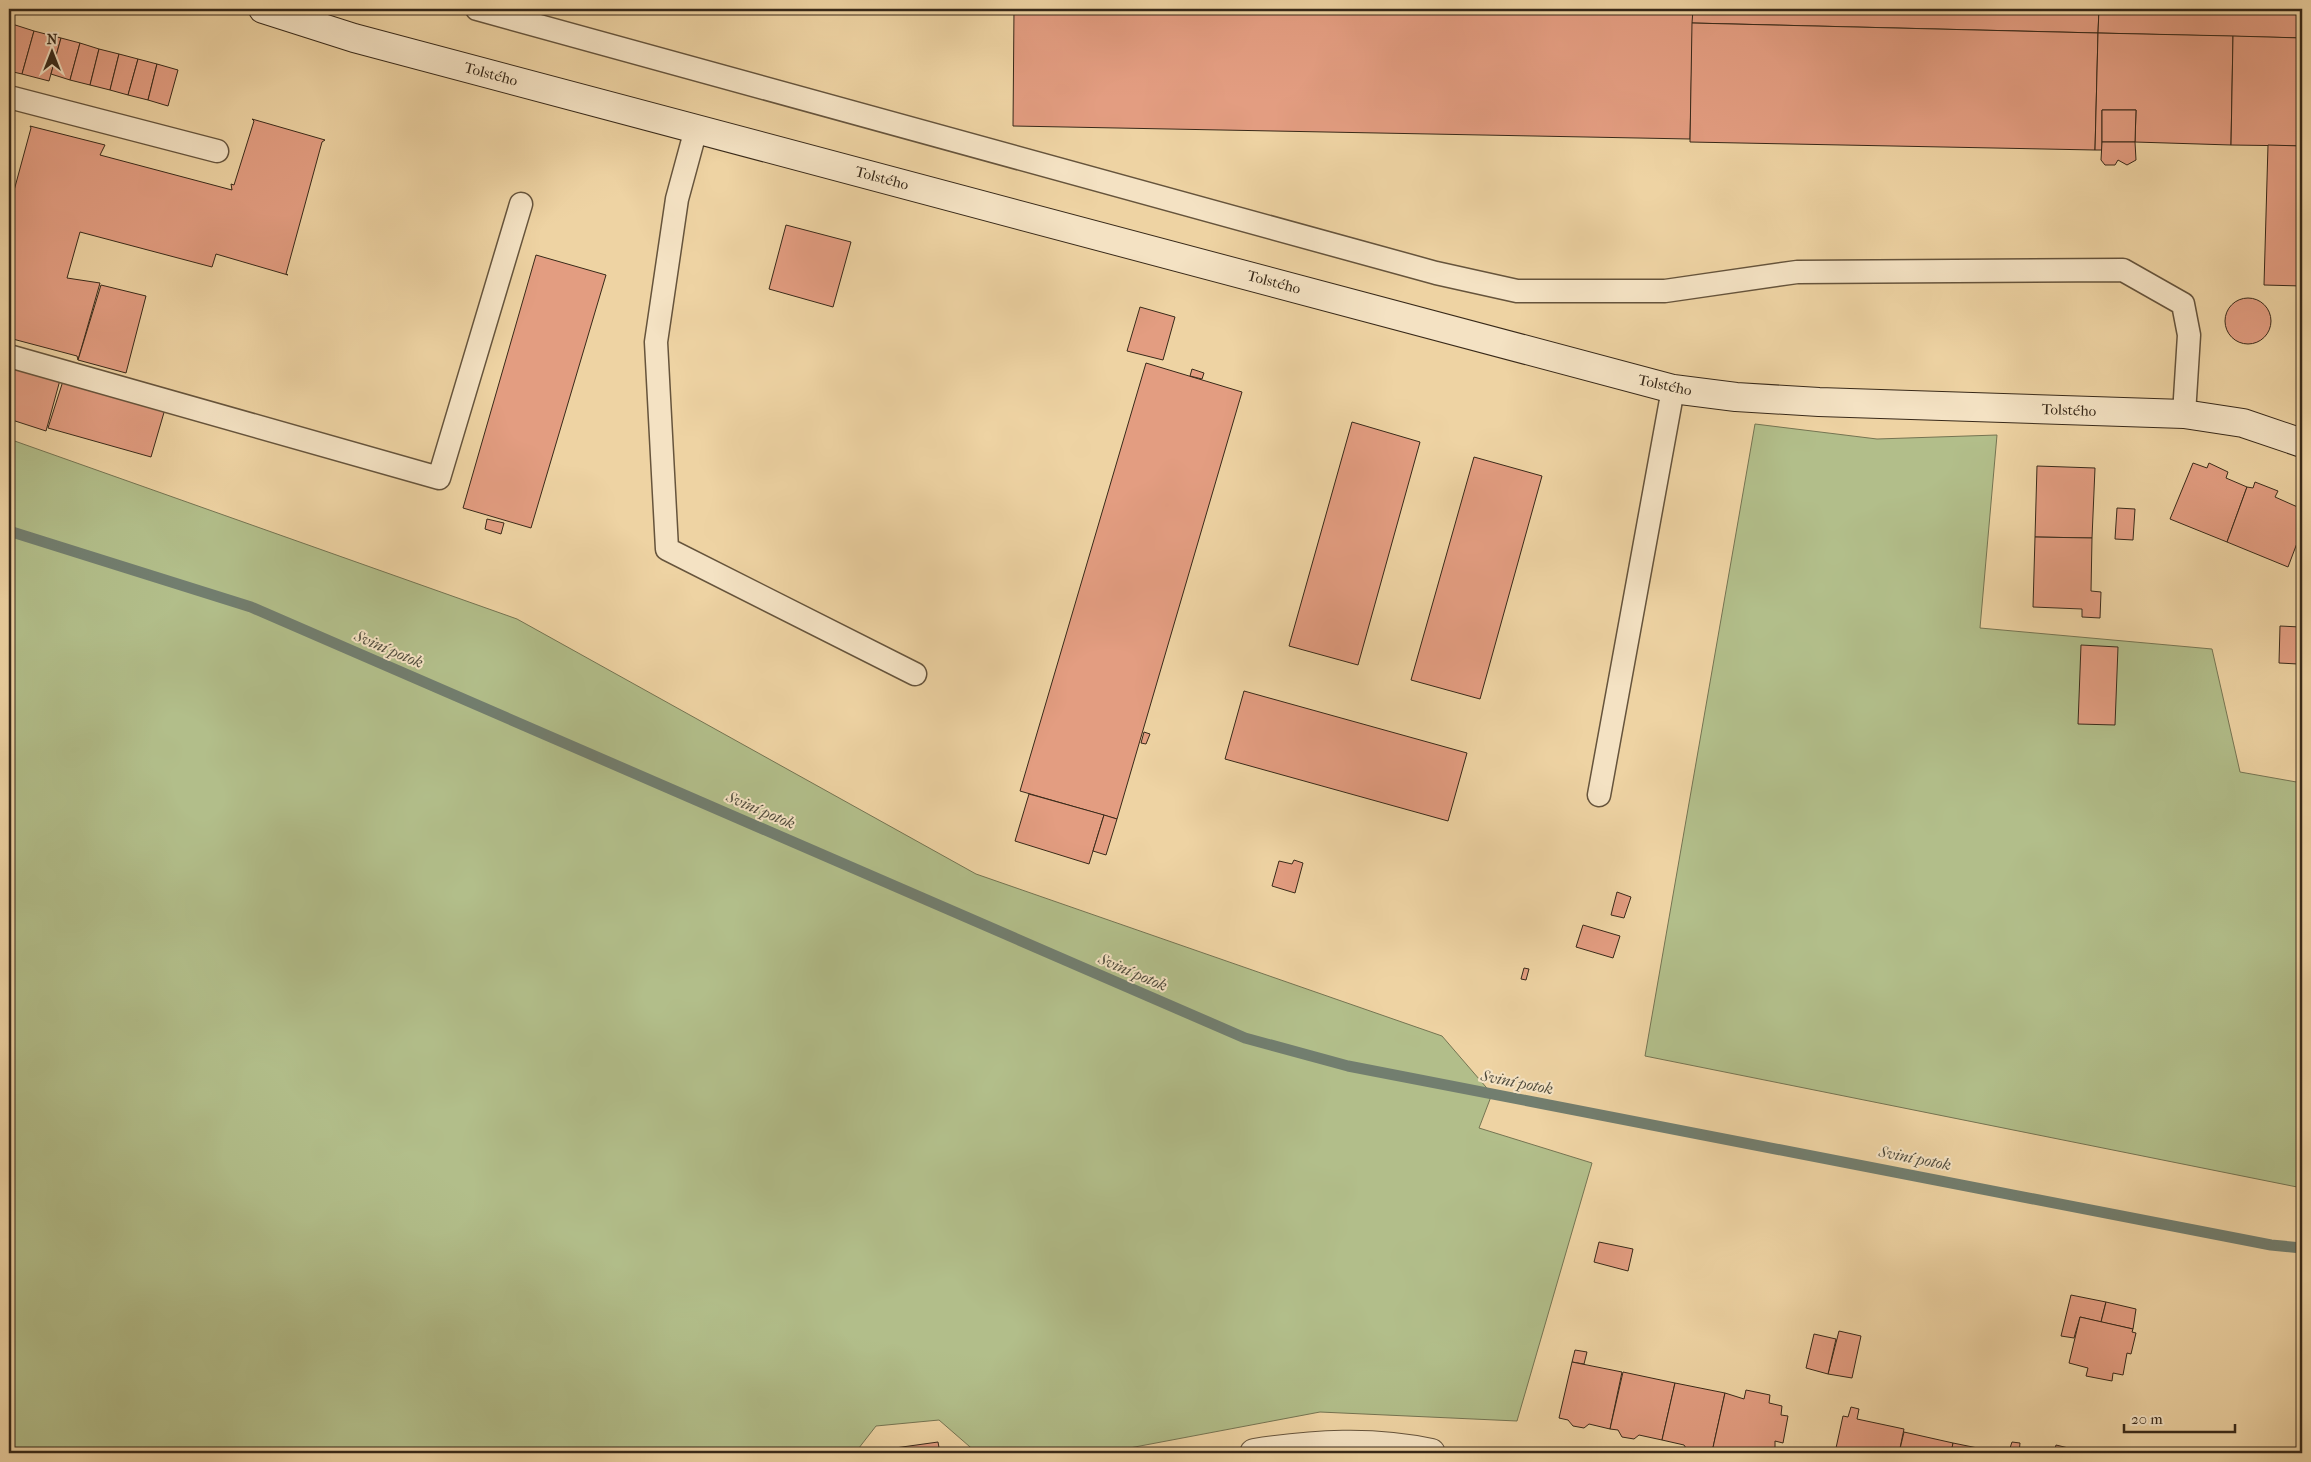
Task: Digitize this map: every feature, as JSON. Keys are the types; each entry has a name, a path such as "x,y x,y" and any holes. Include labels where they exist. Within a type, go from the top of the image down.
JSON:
{"street":[{"name":"Tolstého","path":"263,9 354,38 1673,389 1736,398 2184,414 2243,423 2302,443"},
{"path":"1254,1453 1341,1444 1398,1446 1431,1453"}],"lane":[{"path":"477,9 1427,271 1517,291 1665,291 1797,272 2124,270 2184,304 2189,335 2184,414"},
{"path":"9,97 217,151"},
{"path":"696,129 677,199 656,342 667,549 915,674"},
{"path":"9,356 439,478 521,204"},
{"path":"1599,795 1673,389"}],"green space":[{"path":"1755,424 1877,439 1997,435 1980,628 2212,649 2240,772 2302,783 2302,1188 1645,1056"},
{"path":"9,439 517,619 976,874 1442,1036 1492,1094 1479,1128 1592,1163 1517,1421 1320,1412 1103,1453 977,1453 939,1420 876,1426 855,1453 9,1453"}],"building":[{"path":"1014,9 1693,9 1690,139 1013,126"},
{"path":"1693,9 2099,9 2098,33 1692,23"},
{"path":"2099,9 2302,9 2302,38 2098,33"},
{"path":"9,23 34,31 22,74 9,71"},
{"path":"1692,23 2098,33 2095,150 1690,142"},
{"path":"34,31 61,38 49,81 22,74"},
{"path":"2098,33 2233,36 2231,145 2135,142 2136,110 2102,110 2102,150 2095,150"},
{"path":"2233,36 2302,38 2302,146 2231,145"},
{"path":"61,38 80,43 70,80 51,74"},
{"path":"80,43 99,49 90,85 70,80"},
{"path":"99,49 119,54 110,90 90,85"},
{"path":"119,54 138,59 128,95 110,90"},
{"path":"138,59 157,64 148,100 128,95"},
{"path":"157,64 178,70 168,106 148,100"},
{"path":"2102,110 2136,110 2135,142 2102,142"},
{"path":"252,119 325,140 322,142 286,274 288,275 216,254 212,267 80,232 67,278 100,283 78,360 77,356 9,338 9,209 30,126 105,145 100,155 232,190 231,184 234,185 254,121"},
{"path":"2102,142 2135,142 2136,160 2127,165 2118,160 2115,165 2105,165 2101,160"},
{"path":"2268,145 2302,146 2302,286 2264,285"},
{"path":"786,225 851,242 833,307 769,289"},
{"path":"536,255 606,275 531,528 463,508"},
{"path":"101,285 146,296 126,373 78,360"},
{"path":"2248,298 2261,302 2267,308 2271,321 2267,334 2261,340 2248,344 2235,340 2229,334 2225,321 2229,308 2235,302"},
{"path":"1140,307 1175,317 1163,360 1127,351"},
{"path":"1146,363 1242,392 1117,819 1020,791"},
{"path":"9,367 60,380 46,431 9,419"},
{"path":"1192,369 1204,373 1202,379 1190,376"},
{"path":"63,381 165,409 151,457 48,428"},
{"path":"1352,422 1420,442 1358,665 1289,646"},
{"path":"1474,457 1542,476 1480,699 1411,680"},
{"path":"2193,463 2207,468 2209,463 2228,472 2226,478 2247,487 2227,542 2170,519"},
{"path":"2037,466 2095,468 2092,538 2035,537"},
{"path":"2255,482 2278,491 2275,497 2302,509 2302,530 2288,567 2227,542 2247,487 2253,488"},
{"path":"2117,508 2135,509 2133,540 2115,539"},
{"path":"487,519 504,523 501,534 485,529"},
{"path":"2035,537 2092,538 2091,591 2101,592 2100,618 2082,617 2082,609 2033,607"},
{"path":"2280,626 2300,627 2298,664 2279,663"},
{"path":"2300,630 2302,630 2302,660 2298,659"},
{"path":"2081,645 2118,647 2115,725 2078,724"},
{"path":"1244,691 1467,753 1448,821 1225,759"},
{"path":"1144,732 1150,734 1146,744 1141,743"},
{"path":"1029,794 1104,815 1089,864 1015,841"},
{"path":"1104,815 1117,819 1106,855 1093,851"},
{"path":"1294,860 1303,863 1295,893 1272,886 1279,861 1292,864"},
{"path":"1617,892 1631,897 1624,918 1611,915"},
{"path":"1583,925 1620,936 1613,958 1576,947"},
{"path":"1524,968 1529,969 1526,980 1521,979"},
{"path":"1599,1242 1633,1249 1628,1271 1594,1262"},
{"path":"2071,1295 2106,1302 2101,1322 2080,1317 2074,1338 2061,1336"},
{"path":"2106,1302 2136,1309 2133,1329 2101,1322"},
{"path":"2080,1317 2133,1329 2132,1332 2136,1333 2131,1354 2127,1353 2123,1375 2113,1373 2112,1381 2086,1376 2088,1368 2069,1363"},
{"path":"1839,1331 1861,1336 1852,1378 1828,1374"},
{"path":"1814,1334 1836,1339 1828,1374 1806,1368"},
{"path":"1575,1350 1587,1352 1584,1364 1572,1362"},
{"path":"1572,1362 1622,1372 1610,1429 1589,1424 1584,1428 1573,1426 1568,1420 1559,1418"},
{"path":"1623,1372 1675,1383 1662,1440 1639,1435 1634,1439 1622,1437 1618,1430 1610,1429"},
{"path":"1675,1383 1725,1393 1712,1452 1705,1449 1697,1453 1688,1451 1684,1445 1662,1440"},
{"path":"1746,1390 1770,1395 1769,1403 1782,1406 1781,1415 1788,1416 1783,1443 1775,1441 1775,1453 1712,1452 1725,1393 1744,1399"},
{"path":"1851,1407 1859,1409 1857,1419 1904,1429 1899,1453 1845,1453 1846,1450 1836,1448 1843,1416 1848,1417"},
{"path":"1904,1432 1953,1443 1951,1453 1899,1453"},
{"path":"938,1442 940,1453 896,1453 895,1448"},
{"path":"2012,1442 2020,1443 2019,1453 2003,1453 2003,1450 2009,1451"},
{"path":"1953,1443 2002,1453 1951,1453"},
{"path":"2056,1445 2089,1453 2054,1453"}],"waterway":[{"name":"Sviní potok","path":"9,531 251,607 1245,1038 1348,1066 2271,1245 2302,1248"}]}
